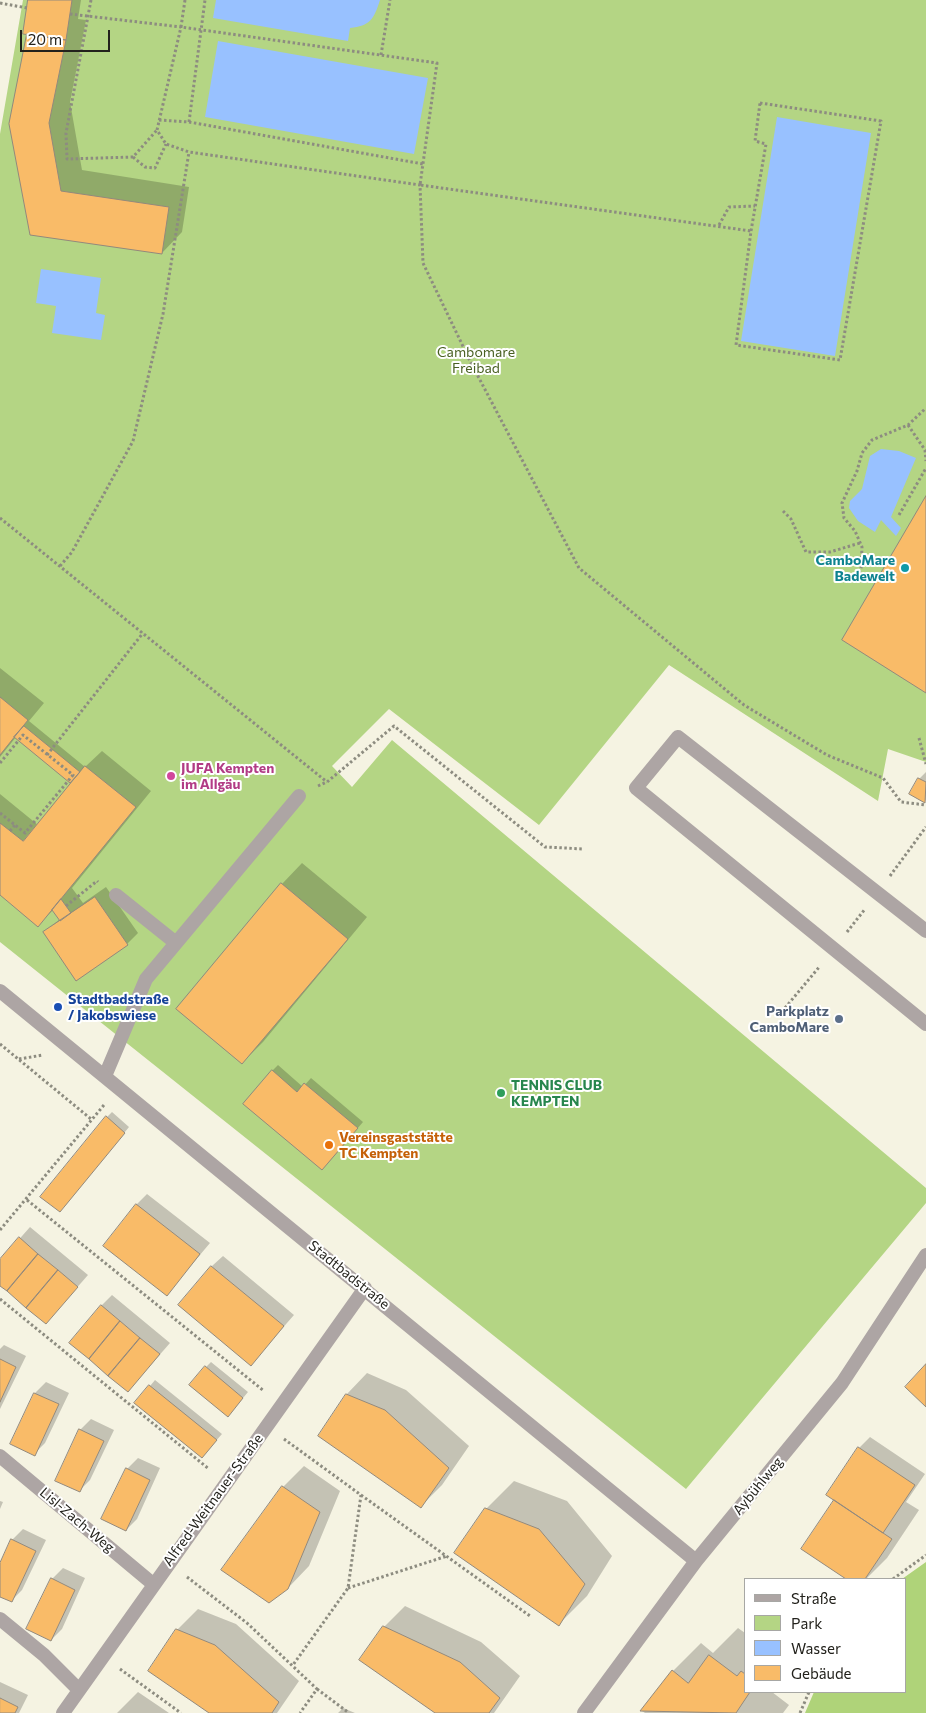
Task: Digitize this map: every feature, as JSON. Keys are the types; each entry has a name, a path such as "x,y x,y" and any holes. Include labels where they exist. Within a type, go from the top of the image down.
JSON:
{"street":[{"path":"926,931 678,737 636,788 926,1024"},
{"path":"105,1076 146,979 299,796"},
{"path":"116,895 176,943"},
{"name":"Stadtbadstraße","path":"0,991 696,1561"},
{"name":"Aybühlweg","path":"584,1713 696,1561 842,1383 926,1255"},
{"name":"Alfred-Weitnauer-Straße","path":"63,1713 78,1689 365,1288"},
{"name":"Lisl-Zach-Weg","path":"0,1456 153,1584"},
{"path":"0,1619 44,1655 78,1689"}],"path":[{"path":"91,0 66,133 67,159 133,157 145,167 155,168 166,144"},
{"path":"133,157 157,130 181,27 185,0"},
{"path":"189,122 205,0"},
{"path":"381,55 390,0"},
{"path":"0,3 27,8"},
{"path":"70,14 201,28 437,63 420,186 423,263 470,361 579,568 744,705 827,755 883,778 901,802 926,805"},
{"path":"760,103 881,121 840,360 736,345 751,231 766,144 755,141 760,103"},
{"path":"159,120 189,122 423,164"},
{"path":"157,130 166,144 189,152 420,186 751,231"},
{"path":"60,566 72,552 133,441 163,314 189,152"},
{"path":"718,225 729,208 755,206"},
{"path":"855,582 862,568 860,543 855,531 844,518 842,503 857,471 862,453 872,440 908,425 926,408"},
{"path":"908,425 925,450 926,461"},
{"path":"899,515 926,468"},
{"path":"783,511 791,518 806,552 830,552 860,543"},
{"path":"0,518 327,782"},
{"path":"47,755 143,633"},
{"path":"299,796 327,782 394,726 545,846 584,849"},
{"path":"0,763 23,735 73,775 25,833 0,813"},
{"path":"919,738 926,764"},
{"path":"10,831 15,825"},
{"path":"785,1008 834,950 926,827"},
{"path":"66,906 97,881 116,895"},
{"path":"0,1044 91,1119"},
{"path":"0,1230 27,1200 91,1119 119,1088"},
{"path":"27,1200 282,1405"},
{"path":"0,1299 226,1483"},
{"path":"266,1426 530,1616"},
{"path":"293,1664 348,1588 361,1495"},
{"path":"894,1578 926,1555"},
{"path":"348,1588 447,1556"},
{"path":"168,1563 247,1623 293,1664 317,1689 349,1713"},
{"path":"102,1656 181,1713"},
{"path":"300,1713 317,1689"},
{"path":"800,1713 809,1693"}],"green space":[{"name":"Cambomare Freibad","path":"23,0 926,0 926,762 888,749 878,801 669,665 539,825 389,709 332,766 352,787 392,740 926,1188 926,1203 686,1489 0,942 0,134"},
{"path":"926,1562 926,1713 805,1713 814,1693 906,1693 906,1578 903,1578"}],"water":[{"path":"216,0 380,0 376,12 367,23 350,28 348,41 213,18"},
{"path":"218,41 428,78 414,154 205,117"},
{"path":"777,117 871,133 835,356 741,341"},
{"path":"41,269 101,278 96,313 105,315 101,340 52,333 56,306 36,303"},
{"path":"881,449 899,451 916,458 891,517 901,528 896,536 881,520 875,532 858,521 849,508 850,501 862,489 870,456"}],"building":[{"path":"28,0 72,0 66,40 23,34"},
{"path":"27,34 66,40 49,123 61,191 169,207 162,254 30,235 9,124"},
{"name":"CamboMare Badewelt","path":"926,496 926,693 842,640"},
{"path":"0,697 28,720 0,755"},
{"path":"24,726 80,772 70,783 14,737"},
{"path":"85,766 136,807 38,927 0,895 0,823 23,841"},
{"path":"918,778 926,782 925,803 909,794"},
{"path":"281,883 348,939 242,1064 176,1009"},
{"path":"95,897 128,945 76,981 43,932"},
{"path":"61,899 71,913 60,921 52,910"},
{"path":"272,1070 297,1092 304,1083 358,1128 322,1170 243,1104"},
{"path":"106,1116 125,1133 60,1212 40,1197"},
{"path":"136,1204 200,1254 167,1296 103,1246"},
{"path":"19,1237 38,1254 7,1291 0,1286 0,1259"},
{"path":"38,1254 58,1270 26,1308 7,1291"},
{"path":"211,1266 284,1326 251,1366 178,1305"},
{"path":"58,1270 78,1287 46,1324 26,1308"},
{"path":"101,1305 120,1321 89,1359 69,1343"},
{"path":"120,1321 140,1338 108,1376 89,1359"},
{"path":"140,1338 160,1354 128,1392 108,1376"},
{"path":"0,1359 16,1367 0,1402"},
{"path":"926,1364 926,1407 905,1387"},
{"path":"205,1366 243,1398 228,1417 189,1385"},
{"path":"149,1385 217,1440 202,1458 134,1403"},
{"path":"34,1393 59,1404 35,1456 10,1444"},
{"path":"346,1394 385,1410 449,1468 421,1508 318,1436"},
{"path":"79,1429 104,1441 80,1492 55,1481"},
{"path":"858,1447 915,1485 883,1533 826,1495"},
{"path":"126,1468 150,1480 126,1531 101,1519"},
{"path":"282,1486 320,1512 288,1589 269,1603 221,1570"},
{"path":"834,1500 892,1539 866,1578 844,1578 801,1549"},
{"path":"485,1508 539,1529 585,1584 559,1626 454,1553"},
{"path":"11,1539 36,1551 12,1602 0,1597 0,1563"},
{"path":"51,1578 75,1590 51,1641 26,1629"},
{"path":"383,1626 460,1662 500,1698 489,1713 435,1713 359,1660"},
{"path":"176,1629 215,1645 279,1702 272,1713 209,1713 148,1671"},
{"path":"709,1655 737,1676 741,1671 744,1673 744,1693 749,1693 736,1713 640,1711 672,1670 688,1683"},
{"path":"0,1698 18,1707 15,1713 0,1713"}],"place":[{"name":"CamboMare Badewelt","path":"905,568"},
{"name":"JUFA Kempten im Allgäu","path":"171,776"},
{"name":"Stadtbadstraße / Jakobswiese","path":"58,1007"},
{"name":"Parkplatz CamboMare","path":"839,1019"},
{"name":"TENNIS CLUB KEMPTEN","path":"501,1093"},
{"name":"Vereinsgaststätte TC Kempten","path":"329,1145"}]}
